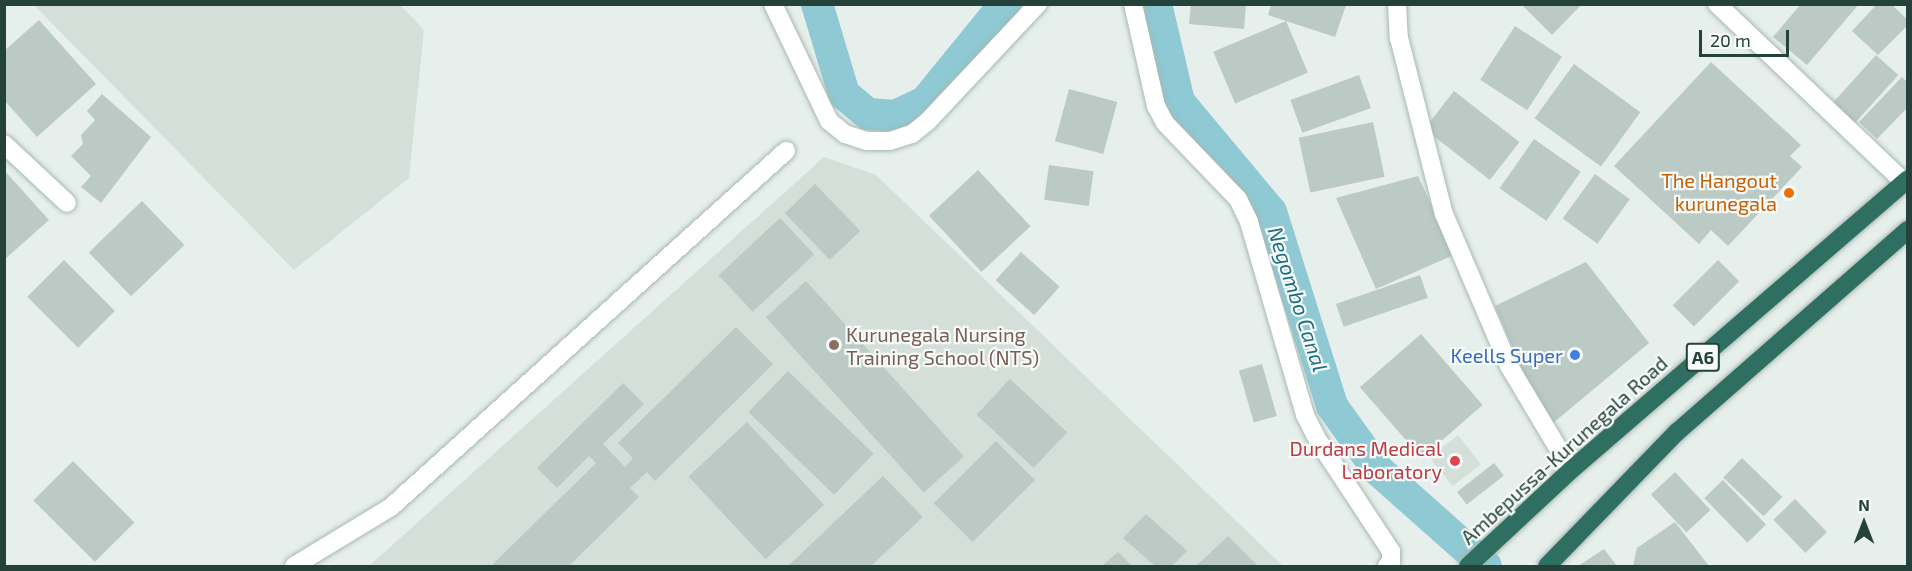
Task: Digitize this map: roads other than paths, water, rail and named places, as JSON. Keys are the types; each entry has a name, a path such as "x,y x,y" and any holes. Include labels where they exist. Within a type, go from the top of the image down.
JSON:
{"highway":[{"name":"Ambepussa-Kurunegala Road","path":"1468,567 1571,470 1906,181"},
{"name":"A6","path":"1551,565 1677,432 1908,230"}],"street":[{"path":"772,4 829,122 845,134 867,141 890,141 912,134 928,121 1038,4"},
{"path":"1133,4 1156,106 1165,123 1238,199 1249,222 1305,415 1318,442 1391,551 1391,562 1388,567"},
{"path":"1397,4 1399,39 1444,214 1509,366 1571,470"},
{"path":"1717,4 1906,181"},
{"path":"4,144 67,203"},
{"path":"294,567 391,507 786,151"}],"waterway":[{"name":"Negombo Canal","path":"817,4 844,94 868,114 895,116 925,102 1005,4"},
{"name":"Negombo Canal","path":"1156,4 1179,102 1271,212 1332,406 1378,470 1486,566"}],"place":[{"name":"The Hangout kurunegala","path":"1789,193"},
{"name":"Kurunegala Nursing Training School (NTS)","path":"834,345"},
{"name":"Keells Super","path":"1575,355"},
{"name":"Durdans Medical Laboratory","path":"1455,461"}]}
